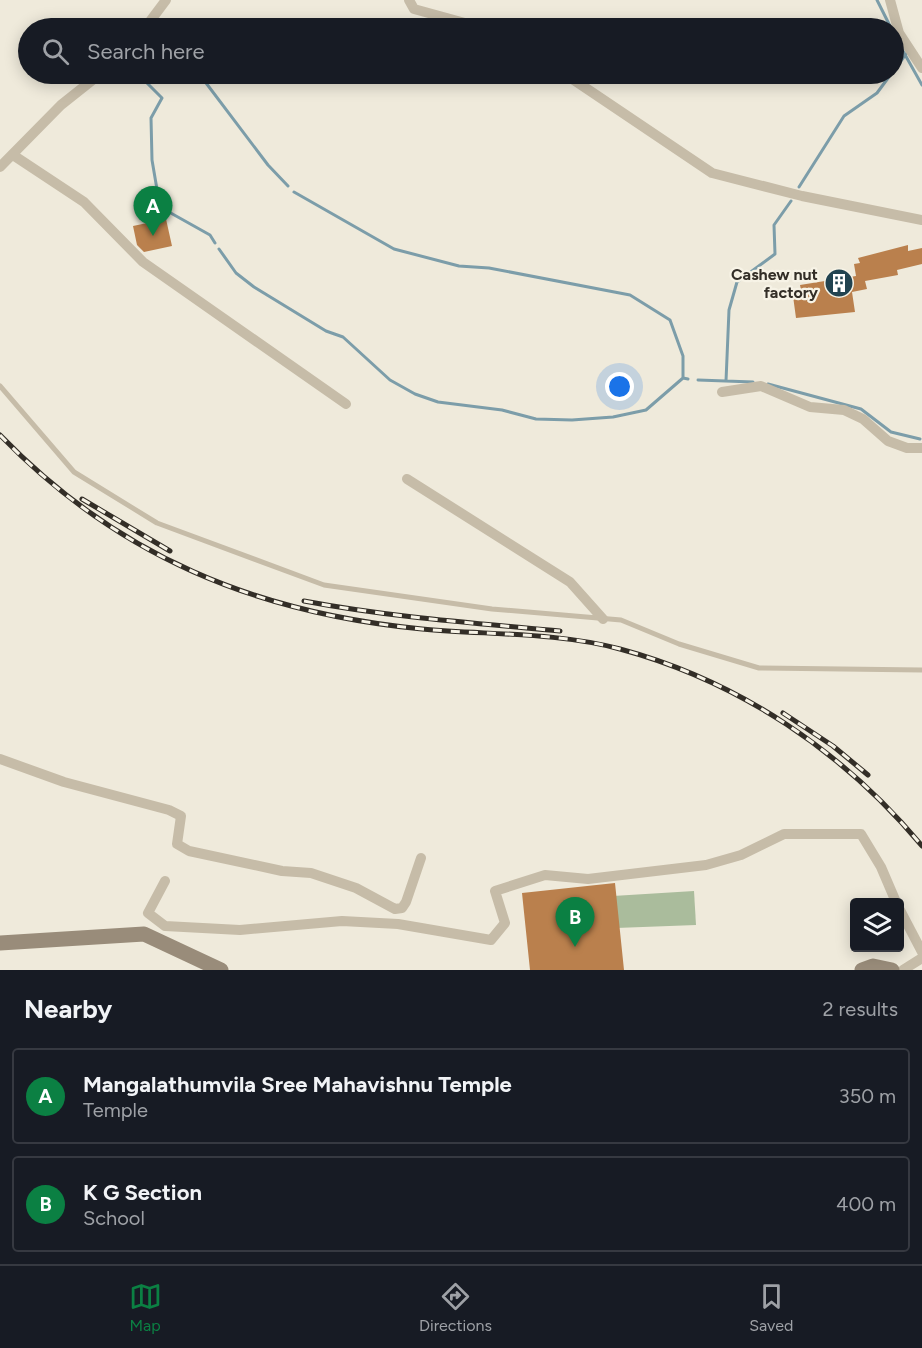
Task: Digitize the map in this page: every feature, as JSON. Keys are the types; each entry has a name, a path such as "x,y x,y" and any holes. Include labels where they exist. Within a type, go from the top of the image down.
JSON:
{"main road":[{"path":"0,943 144,934 221,970"},
{"path":"862,970 873,966 892,970"}],"street":[{"path":"152,18 166,0"},
{"path":"409,0 414,9 447,18"},
{"path":"890,0 895,18"},
{"path":"904,41 922,68"},
{"path":"87,84 61,105 5,159 84,202 143,262 346,404"},
{"path":"580,84 712,173 802,196 922,220"},
{"path":"722,392 761,386 810,407 844,411 863,419 888,441 907,448 922,448"},
{"path":"407,479 570,582 603,618"},
{"path":"0,759 83,788 169,810 181,816 177,844 189,851 333,879 356,888 395,909 402,908 406,902 421,858"},
{"path":"165,881 148,913 165,926 240,930 342,921 398,924 491,940 505,923 495,891 545,875 588,879 662,872 706,865 741,855 784,834 861,834 881,867 894,898"},
{"path":"904,918 922,952"},
{"path":"903,970 922,958"}],"lane":[{"path":"0,386 74,472 157,523 324,585 492,609 621,620 680,644 759,668 922,670"}],"green space":[{"path":"694,891 696,925 616,928 613,896"}],"building":[{"path":"166,219 172,246 144,252 137,245 133,226"},
{"name":"Cashew nut factory","path":"908,245 908,251 922,248 922,264 897,270 898,275 865,281 867,289 852,292 855,312 796,318 793,296 802,295 800,285 856,276 854,264 860,263 858,258"},
{"path":"615,883 624,970 530,970 522,893"}],"waterway":[{"path":"877,0 886,18"},
{"path":"904,53 922,85"},
{"path":"148,84 162,98 151,118 152,160 160,207 210,235 215,243"},
{"path":"207,84 268,165 288,186"},
{"path":"799,187 844,116 877,93 884,84"},
{"path":"294,192 394,249 459,266 489,268 630,295 670,320 683,356 683,378 688,379"},
{"path":"726,381 729,310 737,282 775,254 774,225 791,201"},
{"path":"219,249 236,273 254,287 326,331 343,337 390,380 415,394 438,402 502,410 536,419 572,420 613,417 646,410 683,378"},
{"path":"698,380 753,382"},
{"path":"768,384 861,409 891,432 920,439"}],"railway":[{"path":"0,435 45,477 92,514 141,545 193,571 246,592 302,609 361,621 422,629 547,637 596,644 664,663 706,680 786,724 824,751 859,780 922,846"},
{"path":"82,499 170,551"},
{"path":"304,601 400,615 560,631"},
{"path":"783,713 833,746 868,775"}],"place":[{"name":"Mangalathumvila Sree Mahavishnu Temple","path":"153,236"},
{"name":"Cashew nut factory","path":"839,283"},
{"name":"K G Section","path":"575,947"}]}
